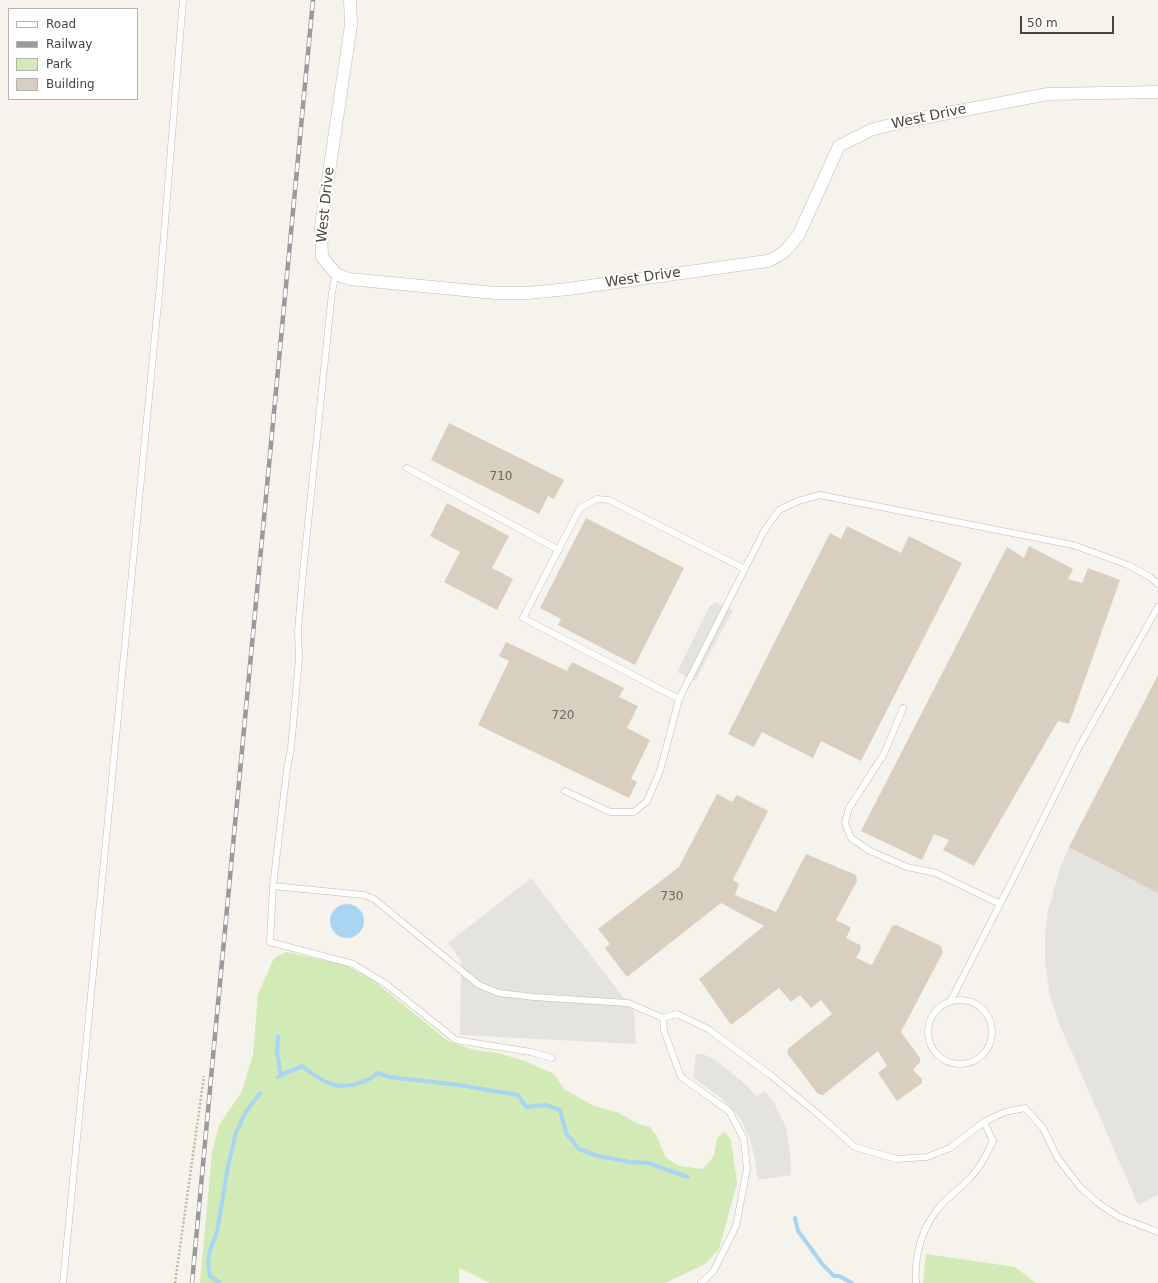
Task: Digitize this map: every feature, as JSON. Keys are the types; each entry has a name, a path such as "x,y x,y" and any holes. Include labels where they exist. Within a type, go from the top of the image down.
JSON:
{"street":[{"name":"West Drive","path":"350,0 351,25 321,226 322,256 336,274 349,279 496,293 528,293 575,288 767,261 779,256 790,247 799,234 839,146 871,130 901,122 1048,94 1158,92"}],"lane":[{"path":"63,1283 160,284 183,0"},
{"path":"336,274 332,292 303,572 298,631 298,658 292,748 287,769 273,886 270,942 353,964 386,984 456,1040 532,1052 552,1058"},
{"path":"407,468 558,550"},
{"path":"565,791 610,812 634,812 647,801 660,771 679,698 764,531 779,510 798,501 820,495 1073,545 1128,565 1150,577 1158,584"},
{"path":"679,698 522,618 580,508 597,499 609,500 745,569"},
{"path":"950,1002 965,1000 972,1002 979,1006 989,1018 992,1032 988,1047 978,1058 971,1062 956,1063 942,1058 936,1052 929,1039 929,1031 933,1016 943,1005 950,1002 1079,747 1158,606"},
{"path":"903,708 884,754 849,808 845,823 851,838 870,851 907,867 936,873 1000,904"},
{"path":"273,886 364,895 374,899 479,984 499,993 534,997 628,1003 663,1018 677,1014 708,1029 773,1076 820,1115 855,1147 896,1159 927,1157 950,1148 984,1122 1005,1112 1025,1108 1043,1128 1057,1157 1080,1187 1098,1203 1119,1217 1158,1232"},
{"path":"663,1018 664,1031 681,1077 729,1111 744,1139 747,1169 736,1226 713,1272 701,1283"},
{"path":"916,1283 918,1251 925,1229 937,1210 972,1177 986,1157 992,1141 984,1122"}],"path":[{"path":"175,1283 204,1076"}],"green space":[{"path":"286,952 346,965 374,981 448,1041 474,1050 498,1053 525,1061 554,1074 564,1089 594,1106 619,1113 638,1124 650,1127 656,1135 666,1158 680,1166 703,1169 714,1156 717,1138 725,1132 731,1140 737,1183 719,1249 705,1264 665,1283 490,1283 459,1268 459,1283 200,1283 212,1152 219,1125 241,1093 253,1055 258,994 274,958"},
{"path":"926,1254 1015,1267 1036,1283 923,1283"}],"shaded area":[{"path":"714,602 733,610 695,681 677,672 710,605"},
{"path":"1069,847 1158,893 1158,1195 1138,1205 1057,1018 1049,992 1045,959 1045,934 1048,911 1060,868"},
{"path":"531,878 634,1011 636,1044 460,1035 461,961 448,943"},
{"path":"696,1054 703,1054 717,1061 757,1096 765,1091 774,1103 786,1127 790,1151 791,1175 758,1180 750,1139 740,1118 721,1098 693,1077"}],"water":[{"path":"344,904 350,904 354,905 361,911 364,921 363,928 357,935 350,938 344,938 340,937 333,931 330,924 330,918 331,914 337,907"}],"building":[{"path":"449,423 564,480 554,499 548,496 539,514 431,460"},
{"path":"447,503 509,536 492,568 513,579 497,610 444,582 460,552 430,536"},
{"path":"586,518 684,568 635,665 558,625 561,619 540,608"},
{"path":"847,526 901,553 909,536 962,563 861,761 821,741 813,758 762,732 754,747 728,734 830,533 841,539"},
{"path":"1029,546 1073,569 1068,579 1082,583 1088,568 1120,580 1069,724 1058,721 974,866 943,850 949,840 934,834 922,860 861,831 1007,547 1024,558"},
{"path":"506,642 567,671 572,662 624,688 619,697 638,706 627,728 650,740 631,779 637,782 629,798 478,725 509,661 499,656"},
{"path":"1158,675 1158,893 1069,847"},
{"path":"717,794 732,802 737,795 768,811 733,880 739,884 735,895 776,912 806,854 856,875 857,881 836,920 850,927 846,938 860,945 861,949 856,958 872,965 892,926 896,925 941,946 943,952 901,1032 920,1058 920,1062 913,1070 922,1079 922,1083 897,1101 878,1073 887,1066 878,1051 823,1095 818,1094 787,1053 789,1048 832,1014 821,1000 811,1008 800,995 791,1002 779,988 731,1025 699,979 764,926 721,903 627,977 605,948 610,944 598,929 679,867"}],"waterway":[{"path":"278,1036 277,1052 281,1075"},
{"path":"278,1077 302,1066 323,1081 343,1086 368,1080 378,1073 389,1077 459,1085 518,1095 526,1107 546,1105 560,1110 566,1133 579,1149 598,1156 630,1162 648,1163 688,1177"},
{"path":"220,1283 210,1276 208,1263 210,1250 217,1232 228,1166 236,1133 245,1113 260,1093"},
{"path":"795,1218 798,1231 823,1265 834,1276 839,1276 852,1283"}],"railway":[{"path":"192,1283 313,0"}]}
